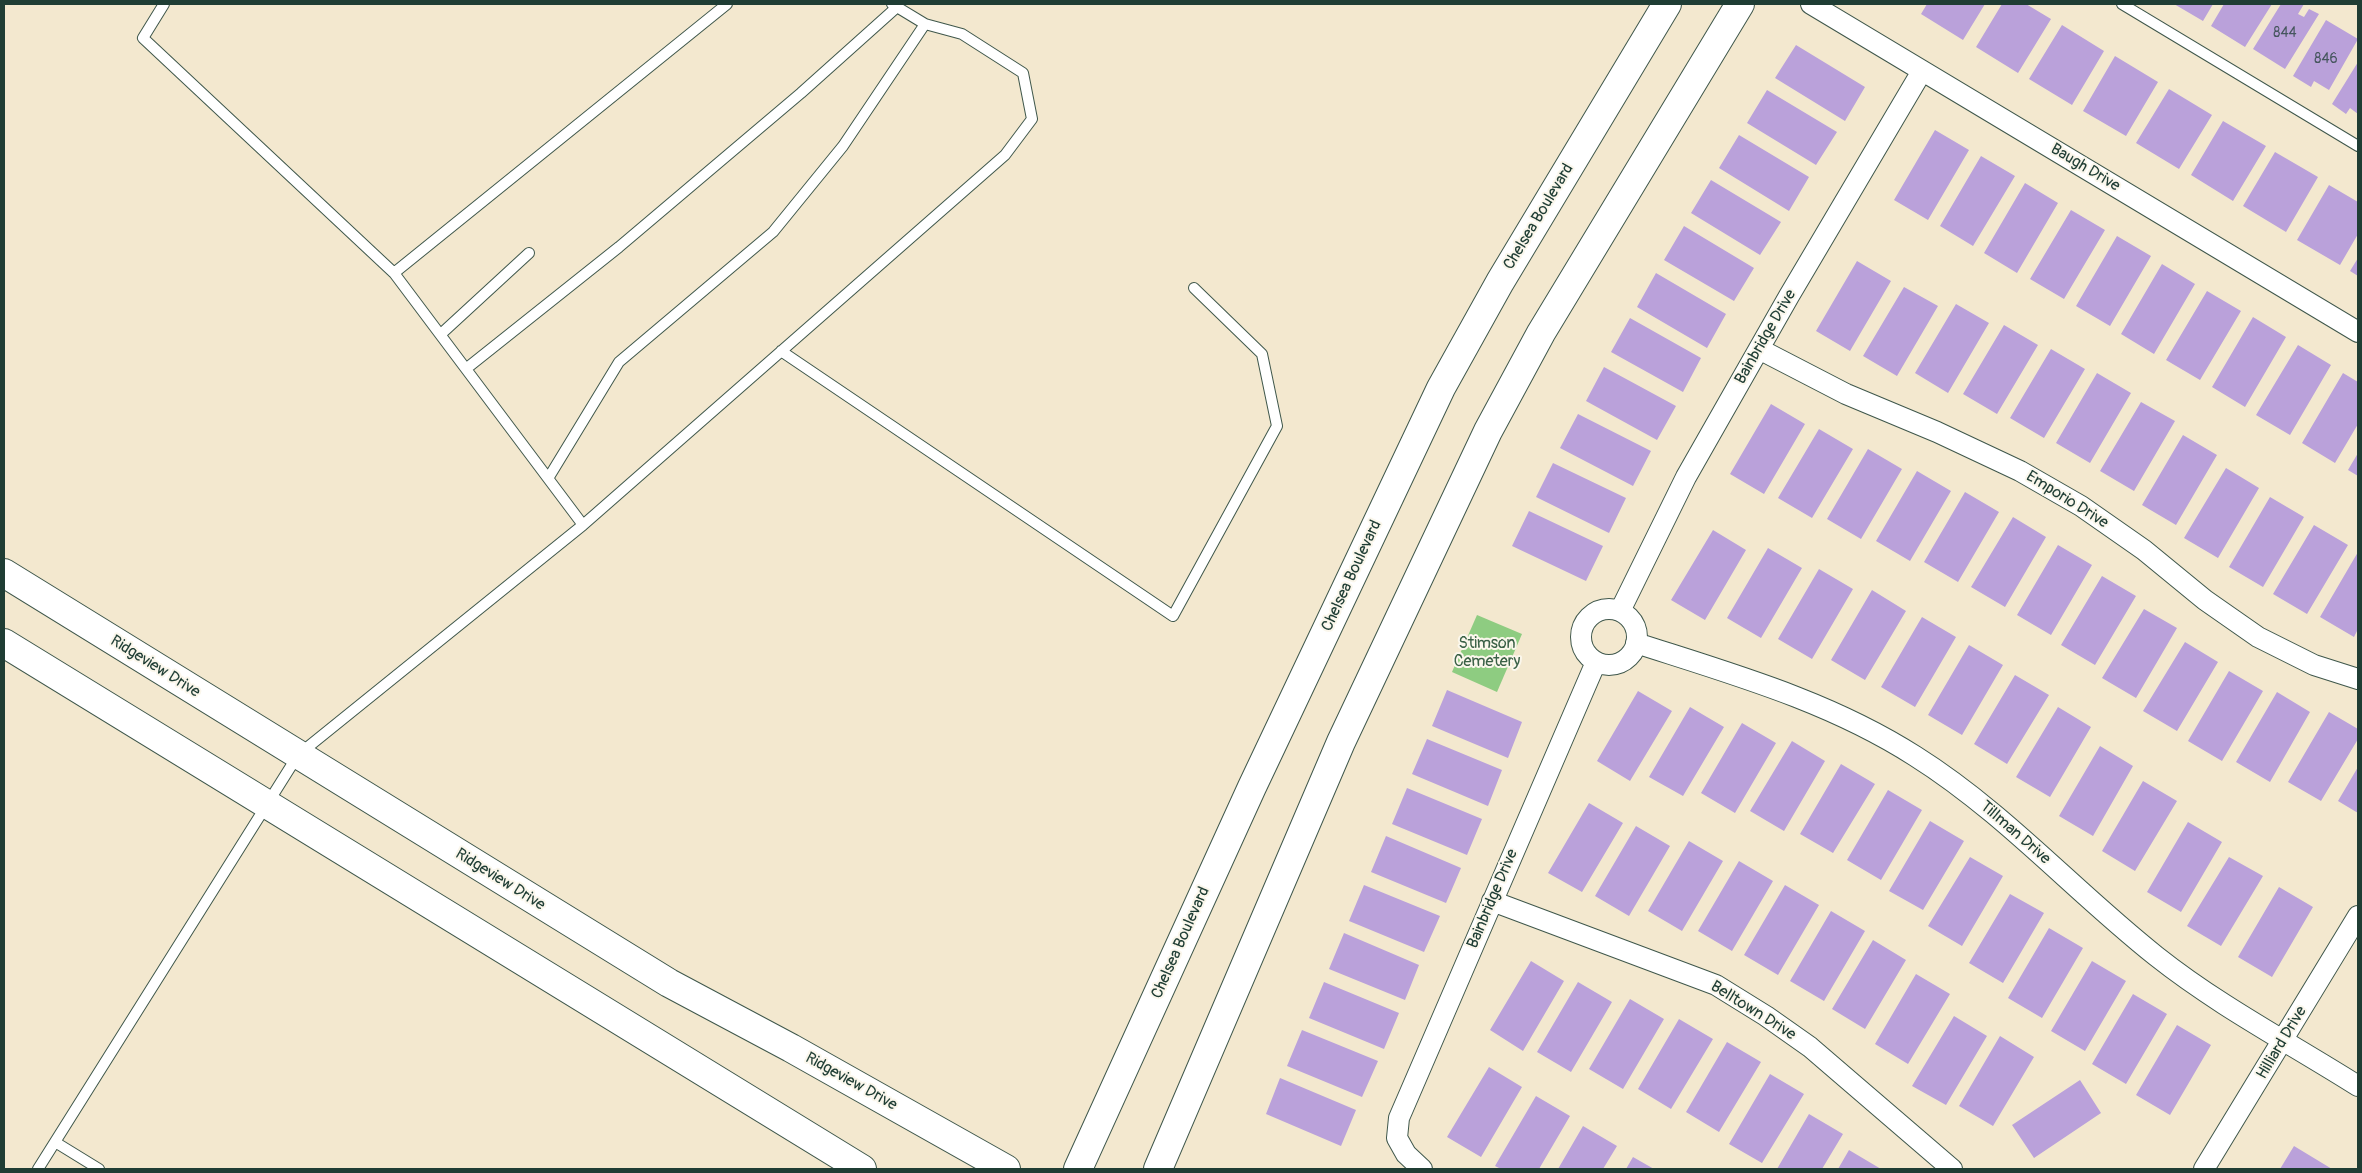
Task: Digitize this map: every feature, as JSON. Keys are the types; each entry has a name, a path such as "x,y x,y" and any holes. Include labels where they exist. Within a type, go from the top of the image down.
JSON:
{"main road":[{"name":"Chelsea Boulevard","path":"1078,1169 1252,787 1441,388 1500,282 1667,4"},
{"path":"1158,1169 1341,742 1488,431 1546,324 1740,4"},
{"name":"Ridgeview Drive","path":"4,573 669,982 1006,1169"},
{"path":"4,643 862,1169"}],"street":[{"name":"Baugh Drive","path":"1811,4 2358,332"},
{"name":"Bainbridge Drive","path":"1620,611 1686,476 1922,70"},
{"name":"Emporio Drive","path":"1759,349 1846,394 1937,432 2020,471 2089,511 2144,550 2205,600 2258,637 2314,665 2358,679"},
{"path":"1607,608 1620,611 1632,620 1636,628 1636,643 1631,655 1624,661 1605,665 1596,662 1583,650 1580,640 1584,622 1598,610 1607,608"},
{"name":"Tillman Drive","path":"1636,643 1768,685 1862,726 1913,755 1962,788 2023,838 2118,924 2184,978 2241,1016 2358,1086"},
{"name":"Bainbridge Drive","path":"1422,1169 1406,1154 1396,1138 1399,1118 1596,662"},
{"name":"Belltown Drive","path":"1492,901 1716,985 1766,1016 1810,1047 1952,1169"},
{"name":"Hilliard Drive","path":"2204,1169 2358,916"}],"lane":[{"path":"164,4 143,38 394,273 549,477 583,525"},
{"path":"394,273 727,4"},
{"path":"2122,4 2358,146"},
{"path":"38,1169 298,755 583,525 1005,156 1032,119 1023,73 962,34 925,24 895,5 801,93 627,241 467,368"},
{"path":"549,477 619,362 773,232 843,146 925,24"},
{"path":"441,334 529,253"},
{"path":"781,350 1173,616 1277,426 1262,354 1194,288"},
{"path":"55,1142 99,1169"}],"green space":[{"name":"Stimson Cemetery","path":"1477,615 1522,634 1497,692 1452,672"}],"building":[{"path":"1927,4 1985,4 1963,40 1921,14"},
{"path":"2002,4 2026,4 2051,19 2018,73 1976,47"},
{"path":"2174,4 2213,4 2203,21"},
{"path":"2224,4 2272,4 2245,47 2211,26"},
{"path":"2281,4 2304,4 2298,14 2304,17 2309,9 2319,14 2285,69 2253,49"},
{"path":"2326,20 2358,39 2329,90 2314,81 2311,87 2293,76"},
{"path":"2062,25 2104,51 2072,105 2029,79"},
{"path":"1796,45 1865,87 1845,121 1775,78"},
{"path":"2115,56 2158,82 2126,136 2083,111"},
{"path":"2358,62 2358,114 2350,108 2346,114 2332,104"},
{"path":"2169,89 2212,115 2179,169 2136,143"},
{"path":"1767,90 1837,132 1816,165 1747,123"},
{"path":"2223,121 2266,146 2233,201 2191,175"},
{"path":"1935,130 1969,150 1928,220 1894,200"},
{"path":"1739,135 1809,177 1789,211 1719,168"},
{"path":"2275,152 2318,177 2286,232 2243,206"},
{"path":"1981,156 2015,176 1973,246 1940,226"},
{"path":"1711,180 1781,222 1760,255 1691,213"},
{"path":"2025,183 2058,203 2017,273 1984,253"},
{"path":"2329,185 2358,202 2358,234 2340,265 2297,240"},
{"path":"2071,210 2105,230 2064,299 2030,279"},
{"path":"1684,226 1754,268 1734,301 1664,260"},
{"path":"2117,236 2151,256 2110,326 2076,306"},
{"path":"2358,258 2358,276 2350,271"},
{"path":"1857,261 1891,281 1850,351 1816,331"},
{"path":"2162,264 2195,284 2154,354 2121,334"},
{"path":"1656,273 1726,314 1707,348 1637,307"},
{"path":"1904,287 1938,306 1897,376 1863,356"},
{"path":"2207,291 2241,311 2200,380 2166,360"},
{"path":"1956,304 1989,323 1948,393 1915,373"},
{"path":"2253,317 2286,337 2245,407 2212,387"},
{"path":"1630,318 1701,358 1683,392 1611,352"},
{"path":"2004,325 2038,345 1997,414 1963,394"},
{"path":"2298,345 2331,365 2290,435 2256,415"},
{"path":"2051,349 2085,369 2044,438 2010,418"},
{"path":"1604,367 1676,406 1657,440 1586,401"},
{"path":"2097,373 2131,393 2090,463 2056,443"},
{"path":"2343,373 2358,382 2358,424 2335,463 2302,443"},
{"path":"2141,402 2175,421 2134,491 2100,471"},
{"path":"1771,404 1805,424 1764,494 1730,474"},
{"path":"1578,414 1651,451 1633,486 1560,448"},
{"path":"1819,429 1853,449 1812,518 1778,498"},
{"path":"2183,435 2217,455 2176,525 2142,505"},
{"path":"1868,449 1902,469 1861,539 1827,519"},
{"path":"2358,453 2358,476 2348,470"},
{"path":"1553,463 1626,498 1609,533 1536,497"},
{"path":"2226,468 2259,488 2218,558 2184,538"},
{"path":"1917,471 1951,491 1910,561 1876,541"},
{"path":"1965,492 1999,512 1958,582 1924,562"},
{"path":"2270,497 2304,517 2263,587 2229,567"},
{"path":"1529,511 1603,546 1586,581 1512,546"},
{"path":"2013,517 2046,537 2005,607 1971,587"},
{"path":"2314,525 2348,545 2307,614 2273,594"},
{"path":"1713,530 1746,550 1705,620 1671,600"},
{"path":"2058,545 2092,565 2051,635 2017,615"},
{"path":"1768,548 1802,568 1761,638 1727,618"},
{"path":"2358,552 2358,629 2354,637 2320,617"},
{"path":"1819,569 1853,589 1812,659 1778,639"},
{"path":"2102,576 2136,596 2095,665 2061,645"},
{"path":"1872,590 1906,611 1865,680 1831,660"},
{"path":"2144,609 2177,628 2136,698 2102,678"},
{"path":"1922,617 1956,637 1915,707 1881,687"},
{"path":"2185,642 2218,662 2177,731 2143,711"},
{"path":"1969,645 2003,665 1962,735 1928,715"},
{"path":"2229,671 2263,691 2222,761 2188,741"},
{"path":"2015,675 2049,695 2007,764 1974,744"},
{"path":"1447,690 1522,722 1508,758 1432,726"},
{"path":"1638,691 1672,711 1630,781 1597,761"},
{"path":"2277,692 2310,712 2270,782 2236,762"},
{"path":"1690,707 1724,727 1683,796 1649,777"},
{"path":"2058,707 2091,727 2050,797 2016,777"},
{"path":"2329,712 2358,729 2358,739 2321,801 2288,782"},
{"path":"1742,723 1776,743 1735,813 1701,793"},
{"path":"1427,739 1502,770 1488,806 1412,774"},
{"path":"1792,741 1825,761 1784,831 1750,811"},
{"path":"2100,746 2133,766 2093,836 2059,816"},
{"path":"1841,764 1875,784 1833,853 1800,834"},
{"path":"2358,767 2358,813 2338,801"},
{"path":"2143,781 2177,801 2135,871 2102,851"},
{"path":"1407,788 1482,819 1467,855 1392,824"},
{"path":"1888,790 1922,810 1881,880 1847,860"},
{"path":"1589,803 1623,823 1582,892 1548,873"},
{"path":"1930,821 1964,841 1923,910 1889,891"},
{"path":"2188,822 2222,842 2181,912 2147,892"},
{"path":"1636,826 1670,846 1629,916 1595,896"},
{"path":"1386,836 1461,868 1446,903 1371,872"},
{"path":"1689,841 1723,861 1682,931 1648,911"},
{"path":"1970,857 2003,876 1962,946 1928,926"},
{"path":"2229,857 2263,876 2221,946 2187,926"},
{"path":"1739,861 1773,881 1732,951 1698,931"},
{"path":"1364,885 1440,916 1424,952 1349,921"},
{"path":"1785,885 1819,905 1778,975 1744,955"},
{"path":"2279,887 2313,907 2272,977 2238,957"},
{"path":"2010,894 2044,913 2003,983 1969,963"},
{"path":"1831,911 1865,931 1824,1001 1790,981"},
{"path":"2049,928 2083,948 2042,1018 2008,998"},
{"path":"1344,933 1419,965 1405,1000 1329,969"},
{"path":"1873,940 1906,960 1865,1029 1832,1009"},
{"path":"1531,961 1564,981 1523,1051 1490,1030"},
{"path":"2092,961 2126,981 2085,1051 2051,1031"},
{"path":"1916,974 1950,994 1908,1064 1875,1044"},
{"path":"1324,982 1399,1013 1384,1049 1309,1018"},
{"path":"1578,982 1612,1002 1571,1072 1537,1052"},
{"path":"2133,994 2167,1014 2126,1084 2092,1064"},
{"path":"1630,999 1664,1019 1623,1089 1589,1069"},
{"path":"1954,1016 1987,1036 1946,1105 1912,1086"},
{"path":"1679,1019 1713,1039 1671,1109 1638,1089"},
{"path":"2177,1025 2211,1045 2170,1115 2136,1095"},
{"path":"1302,1030 1378,1061 1362,1097 1287,1066"},
{"path":"2000,1036 2034,1057 1993,1126 1959,1106"},
{"path":"1727,1042 1761,1062 1719,1132 1686,1112"},
{"path":"1489,1067 1522,1087 1481,1157 1447,1137"},
{"path":"1770,1074 1804,1094 1762,1163 1729,1144"},
{"path":"1280,1078 1356,1110 1341,1146 1266,1114"},
{"path":"2080,1080 2101,1113 2034,1158 2012,1125"},
{"path":"1536,1096 1570,1116 1539,1169 1501,1169 1495,1166"},
{"path":"1809,1114 1843,1134 1822,1169 1777,1169"},
{"path":"1583,1126 1617,1146 1603,1169 1558,1169"},
{"path":"2294,1146 2332,1169 2280,1169"},
{"path":"1849,1150 1881,1169 1838,1169"},
{"path":"1633,1157 1654,1169 1626,1169"}]}
